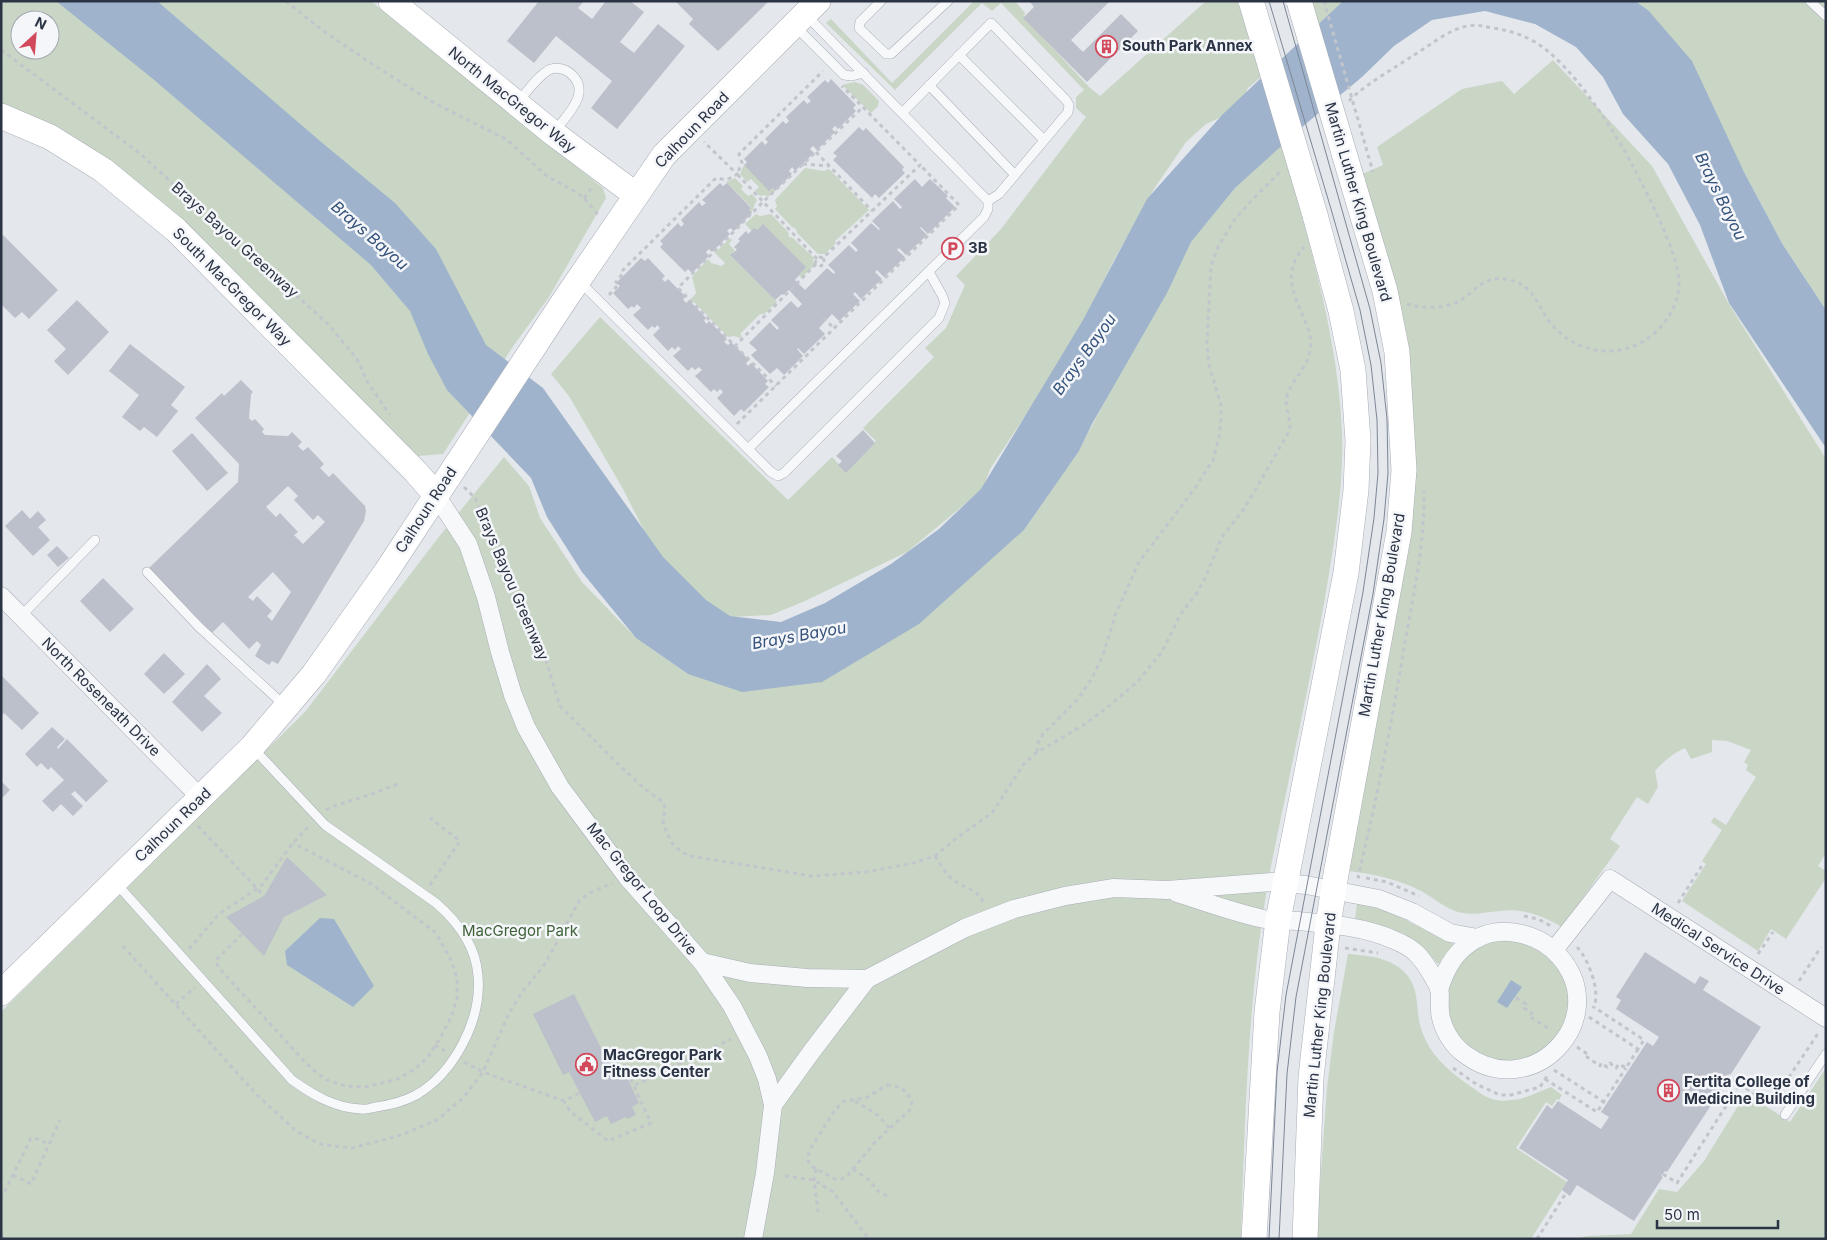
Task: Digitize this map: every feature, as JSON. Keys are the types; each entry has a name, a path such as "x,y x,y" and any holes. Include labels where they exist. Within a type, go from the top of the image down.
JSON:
{"main road":[{"name":"North MacGregor Way","path":"391,1 553,133 636,195"},
{"path":"1251,1 1317,222 1341,311 1353,370 1358,441 1356,490 1346,574 1278,920 1267,1012 1254,1239"},
{"name":"Martin Luther King Boulevard","path":"1299,1 1362,176 1397,352 1404,470 1399,532 1328,925 1311,1077 1305,1239"},
{"name":"Calhoun Road","path":"1,993 252,748 314,674 386,572 436,495 457,475 564,301 664,155 806,14"},
{"name":"South MacGregor Way","path":"1,116 50,137 103,170 176,230 415,470 436,495"}],"street":[{"name":"Mac Gregor Loop Drive","path":"436,495 468,544 486,597 513,695 536,745 560,787 627,877 702,962 747,1032 767,1079 773,1104 753,1239"},
{"name":"North Roseneath Drive","path":"1,596 193,805"},
{"name":"Medical Service Drive","path":"1554,950 1610,879 1823,1024"},
{"path":"773,1104 867,979 941,939 990,918 1014,909 1057,898 1114,888 1167,890 1284,882 1380,898 1412,912 1450,933 1478,938"},
{"path":"1167,890 1266,920 1328,925 1367,931 1404,944 1415,951 1422,959 1440,990"},
{"path":"1502,932 1530,936 1554,950 1565,963 1573,977 1577,993 1577,1009 1573,1025 1566,1040 1555,1052 1541,1062 1526,1068 1494,1069 1464,1055 1445,1029 1440,1013 1440,990 1443,976 1460,952 1478,938 1502,932"},
{"path":"702,962 750,973 807,978 867,979"}],"lane":[{"path":"881,1 860,22 859,28 886,54 891,54 948,1"},
{"path":"1810,1 1826,16"},
{"path":"806,14 844,75 852,76 864,73"},
{"path":"748,448 929,272 984,216 988,209 988,201 806,14"},
{"path":"903,112 991,23 1069,105 1068,112 999,194 988,201"},
{"path":"960,55 1044,140"},
{"path":"517,104 543,74 551,69 559,68 567,70 572,74 577,81 580,92 577,102 553,133"},
{"path":"929,85 1015,175"},
{"path":"578,280 770,472 778,476 784,473 939,318 945,303 929,272"},
{"path":"21,616 95,540"},
{"path":"147,572 199,627 286,707"},
{"path":"115,882 292,1080 314,1096 338,1106 362,1110 392,1105 416,1095 438,1078 454,1057 469,1030 478,1001 478,975 472,951 460,928 451,916 423,894 325,825 252,748"},
{"path":"1782,1112 1826,1054"}],"path":[{"path":"286,1 322,30 375,66 436,104 506,140 548,177 584,198 599,216"},
{"path":"1324,1 1362,176"},
{"name":"Brays Bayou Greenway","path":"1,50 138,152 328,324 357,359 367,381 393,418"},
{"path":"818,64 831,76"},
{"path":"616,302 609,295 619,284 616,282 624,272 623,270 716,178 723,180 732,178 737,174 742,163 739,154 824,69"},
{"path":"736,425 959,205 837,82"},
{"path":"776,386 678,288 863,107"},
{"path":"701,139 817,258 823,258 920,165"},
{"path":"816,152 872,211"},
{"path":"803,164 829,166"},
{"name":"Brays Bayou Greenway","path":"457,475 476,498 541,644 560,706 621,767 646,790 664,802 663,824 672,843 680,851 690,856 812,876 831,876 910,864 935,856 958,837 992,814 1023,764 1036,753 1085,724 1109,706 1137,682 1162,652 1180,615 1197,593 1205,578 1222,537 1244,509 1290,430 1291,422 1286,410 1286,399 1289,390 1305,368 1311,342 1308,328 1292,290 1291,274 1296,256 1317,222"},
{"path":"735,346 816,264 817,258"},
{"path":"816,264 821,266 825,264 823,258"},
{"path":"1407,304 1408,312"},
{"path":"823,318 834,328"},
{"path":"1424,488 1422,536 1417,576 1378,793 1358,877 1387,882 1426,899"},
{"path":"182,955 218,914 256,889 275,869 317,816 331,807 354,801 400,783"},
{"path":"193,805 256,889 264,896"},
{"path":"423,894 460,840 430,818"},
{"path":"242,934 216,960 218,967 305,1062 327,1080 346,1086 365,1087 398,1079 427,1058 452,1015 457,998 457,978 452,962 436,933 370,883 294,843"},
{"path":"935,856 952,879 978,894 990,918"},
{"path":"1678,903 1703,864"},
{"path":"124,946 255,1093 296,1132 320,1144 352,1148 401,1135 437,1120 463,1098 483,1072 509,1013 523,990 545,964 579,901 589,893 627,877"},
{"path":"1520,915 1538,919 1558,930"},
{"path":"1758,954 1773,932"},
{"path":"1573,943 1585,959 1593,978 1596,997 1596,1004 1585,1025"},
{"path":"1799,981 1821,947"},
{"path":"1346,948 1384,955"},
{"path":"176,1004 198,984"},
{"path":"1516,998 1526,1004 1524,1008 1532,1013 1529,1016 1552,1031"},
{"path":"1545,1079 1597,1112 1604,1102 1644,1040 1594,1008"},
{"path":"1588,1017 1638,1049"},
{"path":"1771,1104 1823,1024"},
{"path":"635,1085 747,1032"},
{"path":"1572,1052 1578,1042"},
{"path":"435,1045 483,1072 564,1100 570,1111 608,1141 651,1123 635,1085 616,1048 603,1053"},
{"path":"1576,1046 1600,1066 1601,1063 1607,1067 1610,1063 1616,1068 1619,1064 1626,1068"},
{"path":"1447,1063 1476,1084 1500,1096 1540,1087 1555,1069 1604,1102"},
{"path":"1726,1075 1782,1112"},
{"path":"1663,1174 1677,1183 1740,1084"},
{"path":"887,1085 900,1087 908,1094 912,1102 911,1109 889,1128 842,1179 835,1179 810,1166 808,1161 809,1151 835,1110 844,1101 866,1098 887,1085"},
{"path":"564,1100 579,1093"},
{"path":"853,1100 879,1116 889,1128"},
{"path":"12,1175 31,1184 60,1120"},
{"path":"1,1199 31,1138 49,1144"},
{"path":"816,1169 814,1180 818,1212"},
{"path":"853,1169 869,1180 877,1190 887,1196"},
{"path":"785,1176 814,1180 832,1192 869,1239"},
{"path":"1537,1239 1566,1193"},
{"path":"1,1236 5,1239"}],"green space":[{"path":"1,1 371,1 603,188 606,198 549,297 514,345 443,454 418,456 170,209 106,158 1,106"},
{"path":"974,1 1015,1 1025,13 1024,17 1089,87 1100,96 1206,1 1242,1 1262,76 1248,88 1241,102 1219,118 1206,124 1186,142 1154,189 1113,262 1071,347 990,469 983,489 907,552 805,601 771,615 731,617 690,595 657,556 623,489 569,396 551,374 600,317 788,500 832,457 846,472 876,441 863,428 934,357 925,348 946,328 965,285 956,276 1001,229 1086,117 1076,108 1076,97 1084,90 1001,3 992,11 982,3 895,90 826,23 831,19 892,83"},
{"path":"1310,1 1343,1 1317,26"},
{"path":"1635,1 1826,1 1826,310 1783,245 1744,172 1648,10"},
{"path":"1553,60 1652,166 1729,304 1826,459 1826,853 1818,866 1826,871 1826,878 1786,939 1771,929 1758,951 1682,901 1706,864 1702,861 1722,830 1711,822 1714,817 1726,825 1756,777 1746,770 1748,765 1744,762 1751,750 1727,741 1712,740 1712,752 1691,759 1685,748 1669,758 1655,771 1658,787 1648,804 1637,797 1610,839 1620,846 1562,927 1548,919 1525,912 1508,910 1474,914 1458,912 1404,883 1376,875 1348,871 1409,517 1360,175 1383,165 1377,147 1462,89 1502,81 1514,94"},
{"path":"855,82 863,85 879,101 878,106 871,113 842,85"},
{"name":"MacGregor Park","path":"1282,143 1328,322 1339,395 1342,453 1338,515 1325,598 1264,908 1249,1049 1241,1239 1,1239 1,1012 305,712 438,538 504,457 529,486 540,518 582,582 636,638 688,674 1024,530 1079,450 1190,242 1235,188"},
{"path":"744,165 775,191 768,197 765,195 760,196 755,191 759,187 751,179 747,182 740,174"},
{"path":"805,168 824,171 829,169 869,210 835,241 836,243 825,254 818,254 775,209 777,206 775,200"},
{"path":"735,178 743,186 741,189 748,196 752,194 757,200 751,213 748,210 751,207 726,182"},
{"path":"756,214 760,216 771,214 788,232 789,237 793,238 814,258 813,262 815,265 801,278 762,225 754,233 745,224"},
{"path":"730,238 732,240 729,244 735,251 731,256 777,302 764,314 760,314 740,334 742,336 740,338 728,337 691,299 696,293 692,277 708,259 711,263 722,266 725,263 715,253"},
{"path":"1357,903 1388,911 1435,935 1452,941 1454,947 1440,964 1437,963 1422,946 1403,933 1355,920"},
{"path":"1508,940 1520,941 1531,945 1542,950 1551,958 1559,967 1564,978 1568,989 1568,1013 1564,1024 1559,1035 1551,1044 1542,1052 1531,1057 1520,1061 1508,1062 1496,1061 1485,1057 1474,1052 1465,1044 1457,1035 1452,1024 1448,1013 1447,1001 1448,989 1452,978 1457,967 1465,958 1474,950 1485,945 1496,941"},
{"path":"1348,954 1380,958 1394,964 1407,975 1414,986 1420,1025 1428,1045 1448,1069 1482,1094 1497,1100 1516,1100 1551,1087 1562,1095 1552,1106 1546,1102 1516,1148 1567,1182 1531,1239 1316,1239 1327,1088 1334,1032"},
{"path":"1826,1068 1826,1239 1575,1239 1588,1236 1631,1234 1659,1189 1677,1192 1704,1161 1746,1093 1790,1122"}],"water":[{"name":"Brays Bayou","path":"56,1 157,1 395,203 436,249 486,345 543,388 663,557 706,600 730,616 781,622 825,603 891,564 939,529 981,489 1083,320 1147,199 1223,114 1343,1 1635,1 1648,10 1692,61 1744,172 1783,245 1826,310 1826,448 1729,303 1700,225 1668,164 1623,114 1603,77 1576,47 1535,24 1485,11 1432,20 1394,46 1362,77 1308,122 1235,188 1191,242 1167,293 1092,424 1079,451 1024,530 919,624 822,682 742,692 688,674 636,638 582,572 547,517 531,478 447,390 428,354 410,311 371,265 153,79"},
{"path":"320,918 334,919 374,986 353,1007 287,965 285,951"},
{"path":"1511,980 1522,987 1507,1008 1497,1002"}],"building":[{"path":"539,1 584,1 578,8 592,19 606,1 630,1 644,12 620,42 634,53 658,24 685,46 617,129 591,108 612,81 556,36 534,63 507,41"},
{"path":"675,1 769,1 718,51 689,24 693,19"},
{"name":"South Park Annex","path":"1029,1 1110,1 1071,40 1083,52 1121,14 1138,31 1087,82 1023,18 1034,7"},
{"path":"831,79 856,105 853,108 856,111 838,129 835,126 832,129 835,132 817,150 813,146 810,149 814,153 795,171 792,167 789,171 792,174 775,191 772,188 769,191 744,165 747,162 744,159 762,141 765,145 768,142 765,139 783,121 786,124 789,121 786,117 804,100 807,104 811,101 807,97 825,80 828,83"},
{"path":"859,127 863,131 866,128 904,167 902,170 905,173 879,198 875,194 872,198 833,160 837,156 833,153"},
{"path":"915,179 922,187 930,179 948,196 946,198 955,207 928,234 921,227 927,235 906,255 899,248 897,250 905,257 884,277 877,270 875,272 882,279 861,299 855,292 853,294 860,301 839,321 832,314 819,328 825,334 804,354 797,349 803,356 784,375 777,368 770,374 751,355 757,350 749,343 770,322 777,330 779,328 771,320 791,301 798,308 802,304 789,290 775,300 730,255 737,250 734,247 740,241 738,239 746,231 748,234 754,228 757,230 763,224 806,267 795,280 805,290 827,268 834,274 835,272 828,265 849,245 856,252 858,250 851,243 871,223 880,229 872,221 893,201 900,209 902,207 894,199"},
{"path":"720,183 723,186 727,183 751,208 749,210 752,213 734,231 730,228 727,231 730,234 712,252 709,249 706,252 709,256 692,273 688,269 685,272 660,247 663,244 660,241 678,223 681,227 684,224 681,220 699,202 702,206 706,203 702,200"},
{"path":"3,235 58,290 29,319 22,312 15,318 1,304 1,236"},
{"path":"641,258 645,261 648,258 665,276 662,279 665,282 668,279 686,297 683,299 686,303 689,300 706,318 704,321 707,324 709,321 727,339 724,342 728,345 731,342 749,360 746,363 748,366 751,363 768,381 765,384 769,387 744,412 741,409 734,416 717,398 723,392 720,389 717,392 714,389 711,392 695,376 702,370 699,367 695,370 692,367 688,371 673,356 681,349 678,346 675,350 672,347 668,351 653,335 660,328 657,325 655,328 652,326 648,330 633,315 641,308 637,304 634,308 632,306 628,309 613,293 620,286 616,283"},
{"path":"77,300 109,332 68,375 54,361 66,349 47,330"},
{"path":"130,344 185,387 171,405 178,411 157,437 144,427 140,431 122,417 139,395 109,371"},
{"path":"241,380 253,392 251,394 249,418 252,421 255,419 264,429 262,432 265,435 288,436 292,432 302,442 298,446 303,451 308,447 324,464 320,468 329,477 333,473 365,506 364,521 278,664 272,661 269,665 255,656 261,645 257,641 249,649 223,622 212,633 149,568 238,482 239,464 195,418 222,393 224,396","holes":["288,486 298,496 294,500 313,520 318,515 325,522 303,544 294,535 298,532 280,513 276,517 266,507","273,572 291,592 272,621 267,616 272,611 257,596 253,601 248,597"]},
{"path":"863,430 875,443 846,473 838,465 842,461 836,456"},
{"path":"192,433 228,473 207,491 172,451"},
{"path":"22,510 30,519 38,511 46,520 38,527 50,540 33,556 5,526"},
{"path":"57,546 69,558 58,567 47,555"},
{"path":"103,578 134,609 110,632 80,601"},
{"path":"164,653 185,674 164,694 144,674"},
{"path":"207,664 221,679 204,696 222,713 202,732 172,702"},
{"path":"1,675 39,713 22,730 4,713 1,716"},
{"path":"52,727 65,739 57,747 58,749 67,739 108,781 86,802 75,791 71,794 83,806 73,816 61,804 53,812 42,801 64,780 51,767 48,770 41,763 37,767 25,754"},
{"path":"1,781 10,790 1,799"},
{"path":"287,857 327,895 284,917 264,956 226,917 264,896"},
{"name":"Fertita College of Medicine Building","path":"1645,952 1695,984 1700,976 1709,981 1703,990 1761,1027 1731,1074 1726,1075 1727,1081 1667,1172 1665,1171 1661,1176 1663,1177 1634,1221 1577,1185 1570,1196 1562,1190 1568,1180 1519,1148 1547,1105 1552,1109 1558,1101 1601,1129 1609,1117 1601,1112 1647,1042 1653,1046 1659,1037 1616,1009 1621,1000 1616,997"},
{"name":"MacGregor Park Fitness Center","path":"574,994 605,1056 611,1053 621,1073 624,1071 639,1103 632,1107 636,1115 627,1119 626,1117 611,1124 607,1116 595,1122 569,1072 563,1075 533,1014"}],"tram line":[{"path":"1269,1 1360,310 1371,365 1377,420 1378,473 1374,518 1363,592 1286,995 1277,1072 1269,1239"},
{"path":"1279,1239 1287,1074 1296,997 1373,594 1384,519 1388,473 1387,419 1381,363 1370,309 1283,1"}],"place":[{"name":"South Park Annex","path":"1106,46"},
{"name":"3B","path":"952,248"},
{"name":"MacGregor Park Fitness Center","path":"587,1064"},
{"name":"Fertita College of Medicine Building","path":"1668,1091"}]}
